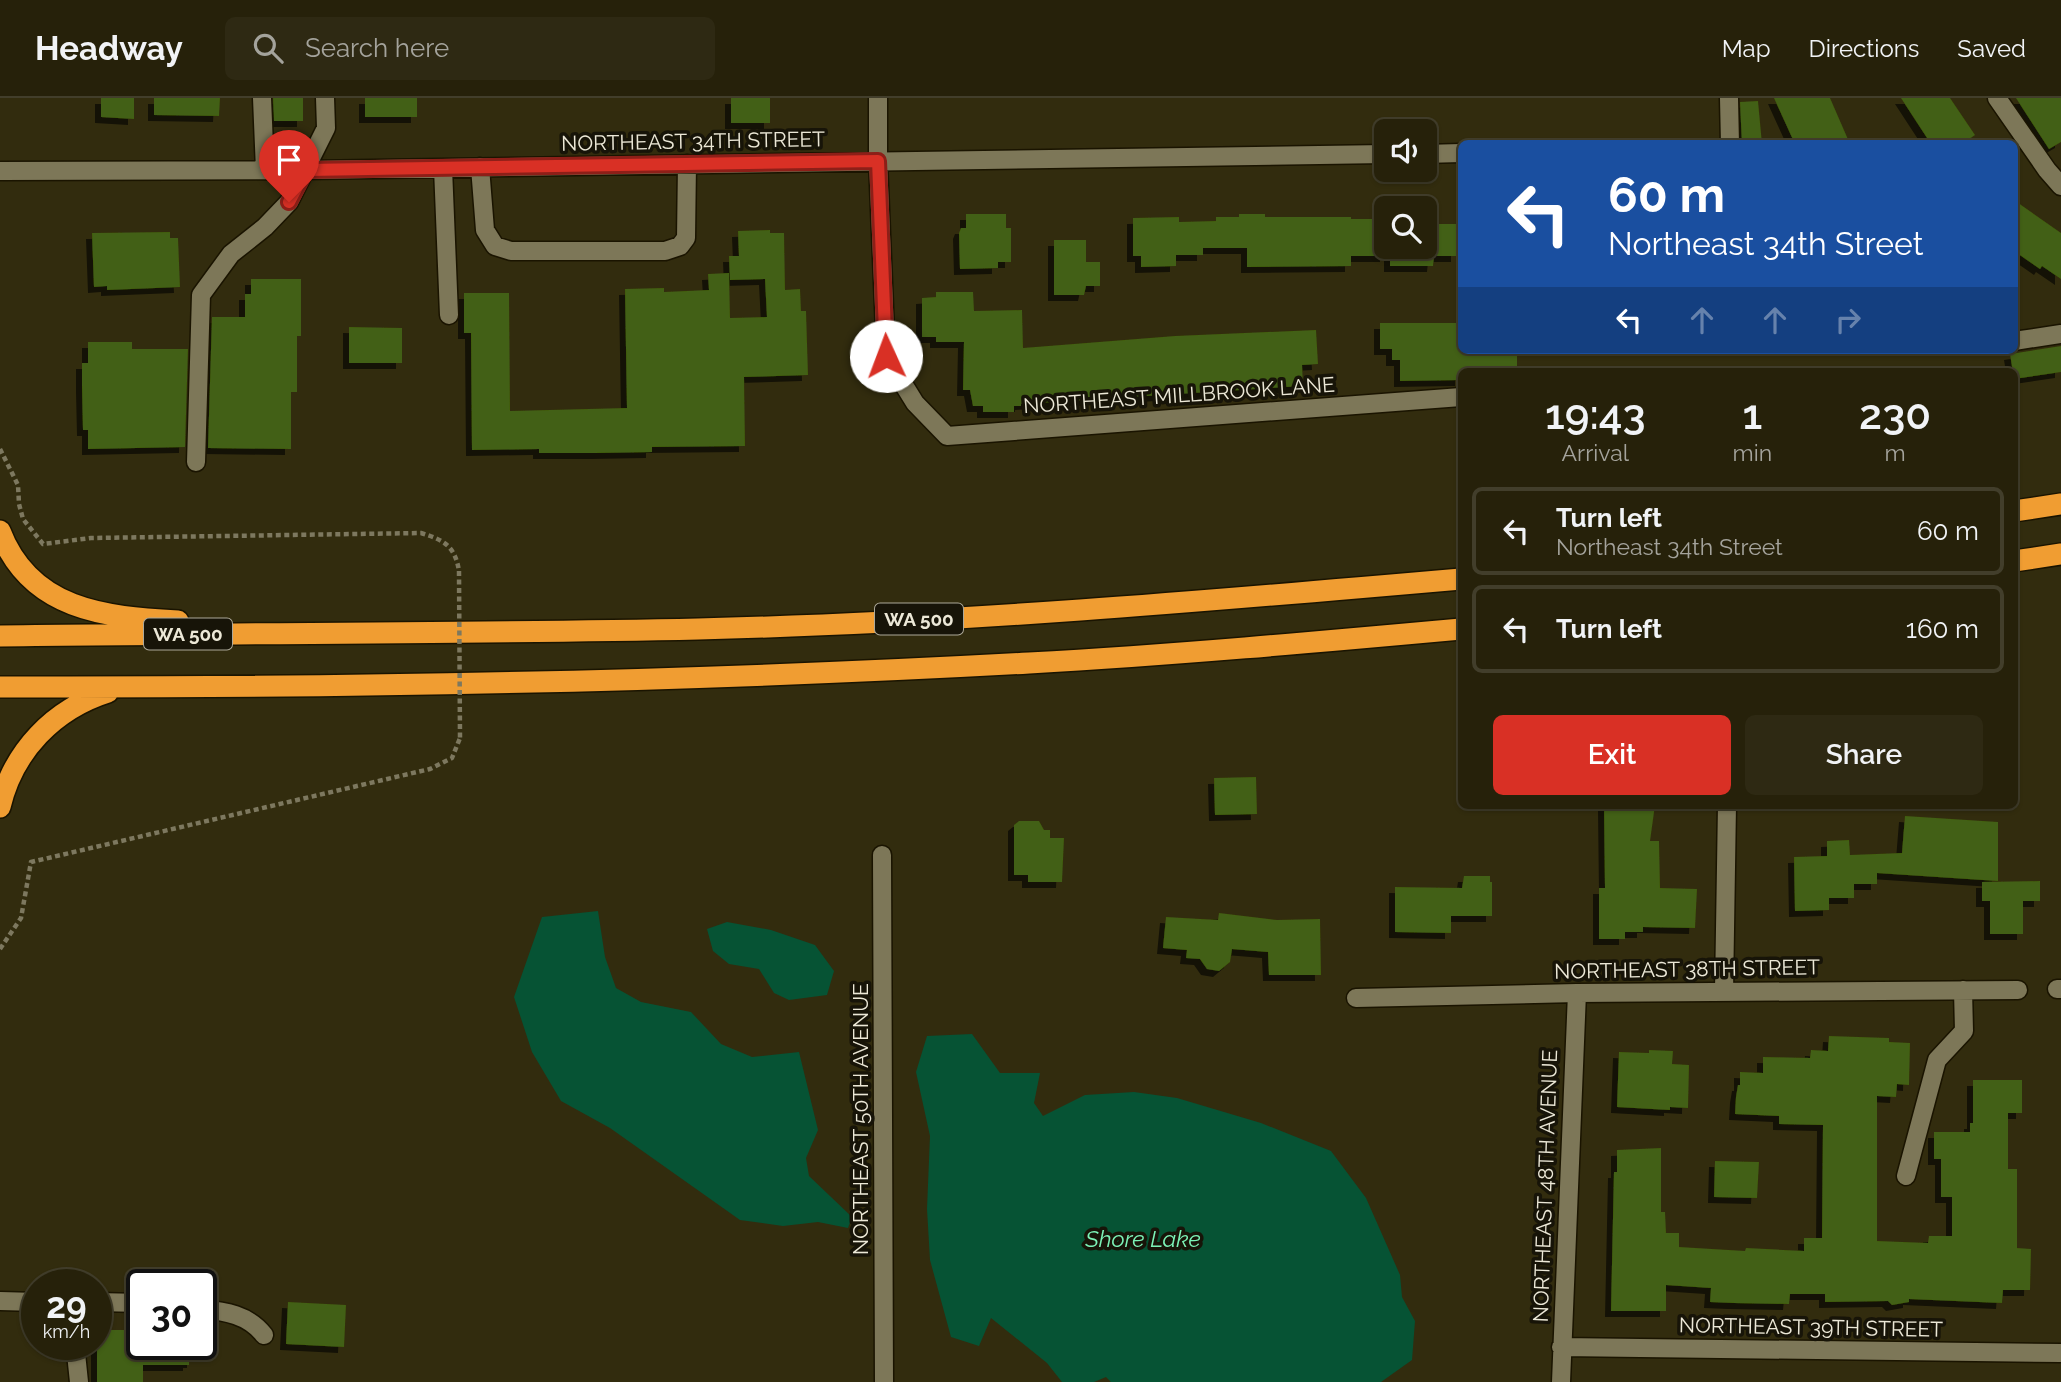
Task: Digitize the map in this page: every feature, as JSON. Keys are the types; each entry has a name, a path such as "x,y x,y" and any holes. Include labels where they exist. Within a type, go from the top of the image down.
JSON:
{"highway":[{"path":"2018,510 2061,504"},
{"path":"0,531 7,549 26,576 83,609 128,618 376,632"},
{"path":"2018,560 2061,554"},
{"name":"WA 500","path":"0,636 700,629 875,622 1171,603 1458,579"},
{"name":"WA 500","path":"0,687 576,682 761,676 1154,654 1458,629"},
{"path":"0,807 15,766 31,743 55,718 88,698 122,688"}],"street":[{"path":"262,98 265,170"},
{"path":"196,462 201,295 231,254 265,227 289,202 326,128 325,98"},
{"path":"878,98 878,161"},
{"path":"1729,98 1730,140"},
{"path":"1997,98 2061,186"},
{"path":"1437,154 1458,153"},
{"name":"NORTHEAST 34TH STREET","path":"0,171 306,170 1374,154"},
{"name":"NORTHEAST MILLBROOK LANE","path":"878,161 886,356 915,403 947,436 1458,397"},
{"path":"480,167 485,230 495,246 511,251 665,251 680,246 686,238 687,164"},
{"path":"443,168 449,315"},
{"path":"2018,340 2061,334"},
{"path":"1724,991 1727,809"},
{"name":"NORTHEAST 50TH AVENUE","path":"882,855 884,1382"},
{"path":"1906,1176 1937,1060 1964,1031 1963,990"},
{"name":"NORTHEAST 38TH STREET","path":"1356,998 1724,991 2018,990"},
{"name":"NORTHEAST 48TH AVENUE","path":"1561,1382 1577,993"},
{"path":"0,1301 21,1302"},
{"path":"217,1310 255,1323 264,1335"},
{"name":"NORTHEAST 39TH STREET","path":"1561,1347 2061,1353"},
{"path":"77,1360 79,1382"}],"path":[{"path":"0,449 18,485 23,519 43,544 91,538 421,533 450,545 457,557 459,571 460,738 452,758 430,769 31,862 21,918 0,949"}],"water":[{"path":"598,911 605,957 616,988 641,1002 691,1012 721,1044 752,1057 799,1052 818,1130 806,1158 809,1176 852,1217 848,1228 818,1222 783,1226 740,1220 610,1128 561,1101 532,1052 514,997 542,917"},
{"path":"727,922 771,930 815,945 834,971 827,995 789,1000 774,993 759,969 729,964 713,951 707,929"},
{"name":"Shore Lake","path":"972,1034 1000,1073 1040,1073 1034,1103 1043,1116 1085,1095 1134,1092 1177,1098 1261,1123 1331,1151 1366,1198 1400,1275 1402,1297 1415,1321 1412,1360 1381,1382 1111,1382 1106,1377 1094,1382 1062,1382 1047,1363 991,1318 979,1346 951,1337 930,1260 927,1209 930,1136 916,1072 927,1036"}],"building":[{"path":"101,98 134,98 134,119 101,117"},
{"path":"154,98 220,98 219,116 154,115"},
{"path":"273,98 303,98 303,121 274,121"},
{"path":"365,98 417,98 417,117 365,117"},
{"path":"731,98 770,98 770,123 731,123"},
{"path":"1774,98 1830,98 1848,140 1793,140"},
{"path":"1901,98 1950,98 1975,135 1968,140 1928,140"},
{"path":"2016,98 2061,98 2061,142 2049,149"},
{"path":"1758,101 1762,140 1742,140 1740,102"},
{"path":"2018,203 2061,233 2061,279 2042,266 2040,269 2018,254"},
{"path":"966,214 1006,214 1006,228 1011,228 1011,262 998,262 998,268 960,269 959,233 961,228 966,228"},
{"path":"1239,214 1265,214 1265,217 1374,219 1374,256 1351,256 1351,266 1247,267 1247,248 1203,248 1203,255 1176,255 1176,266 1141,267 1141,256 1133,256 1133,218 1179,217 1179,222 1239,217"},
{"path":"1437,224 1457,224 1457,256 1437,256"},
{"path":"770,230 770,233 784,233 785,290 800,289 801,311 806,311 808,375 744,377 745,446 652,447 652,452 597,453 539,453 539,449 472,450 471,333 464,333 464,293 509,293 510,411 627,408 625,289 664,288 664,292 709,290 708,274 729,273 730,318 767,317 765,279 730,280 729,256 739,256 738,231"},
{"path":"170,232 170,238 178,238 180,287 107,290 107,286 94,287 92,233"},
{"path":"1054,240 1086,240 1086,262 1100,262 1100,286 1086,286 1084,295 1054,295"},
{"path":"1390,259 1434,259 1433,266 1390,266"},
{"path":"251,279 301,279 297,392 291,392 291,449 208,448 212,317 245,317 245,294 251,294"},
{"path":"936,292 973,292 974,311 1022,310 1023,348 1175,336 1316,330 1318,364 1302,365 1303,386 1021,404 1014,406 1014,412 983,412 983,406 973,406 970,390 963,390 964,342 936,342 936,337 922,337 922,298 936,297"},
{"path":"1380,323 1458,323 1458,354 1517,354 1517,368 1458,368 1458,380 1400,381 1400,360 1392,360 1392,349 1380,349"},
{"path":"349,327 402,328 402,363 349,363"},
{"path":"88,342 132,342 132,349 188,349 185,447 88,449 88,430 83,430 82,363 88,363"},
{"path":"2061,346 2061,372 2018,378 2018,368 2012,368 2010,354"},
{"path":"1256,777 1257,814 1215,815 1214,778"},
{"path":"1604,809 1654,809 1650,841 1659,841 1660,888 1697,889 1695,928 1643,927 1643,932 1625,932 1625,939 1599,939 1599,888 1605,888"},
{"path":"1905,816 1998,822 1998,881 1877,873 1877,884 1854,884 1854,898 1829,898 1829,910 1795,911 1794,857 1827,856 1827,841 1849,840 1850,855 1902,853"},
{"path":"1019,821 1039,821 1044,830 1050,830 1050,838 1064,838 1062,882 1028,882 1028,875 1014,875 1014,825"},
{"path":"1464,876 1490,876 1492,916 1451,916 1451,933 1395,932 1395,887 1462,888"},
{"path":"2040,881 2040,901 2023,901 2023,934 1990,934 1990,901 1982,901 1982,882"},
{"path":"1219,913 1277,920 1320,919 1321,975 1269,975 1268,952 1232,949 1230,962 1219,971 1207,969 1200,959 1186,958 1187,950 1163,948 1166,917 1218,920"},
{"path":"1829,1036 1889,1038 1889,1042 1910,1043 1909,1085 1897,1084 1896,1097 1877,1096 1877,1241 1928,1243 1929,1236 1952,1236 1952,1197 1941,1197 1941,1159 1934,1159 1934,1132 1970,1132 1970,1123 1973,1123 1973,1080 2022,1080 2022,1113 2008,1113 2008,1169 2017,1169 2017,1248 2031,1249 2030,1290 2003,1290 2002,1303 1909,1299 1909,1302 1892,1305 1888,1301 1825,1302 1825,1294 1790,1294 1789,1304 1710,1302 1711,1288 1666,1285 1666,1311 1611,1311 1614,1172 1617,1172 1617,1150 1661,1148 1661,1212 1665,1212 1666,1233 1679,1233 1679,1247 1804,1251 1804,1238 1822,1238 1823,1125 1779,1124 1779,1116 1735,1114 1740,1072 1763,1073 1763,1057 1810,1058 1811,1050 1828,1051"},
{"path":"1649,1050 1673,1051 1672,1064 1689,1065 1688,1108 1670,1107 1670,1110 1617,1107 1619,1052 1649,1053"},
{"path":"1715,1161 1759,1162 1757,1198 1714,1197"},
{"path":"288,1302 346,1305 344,1347 286,1344"},
{"path":"112,1330 126,1330 126,1360 193,1360 189,1365 143,1365 143,1382 97,1382 97,1360 112,1360"}],"route":[{"path":"289,202 306,170 878,161 886,356"}]}
